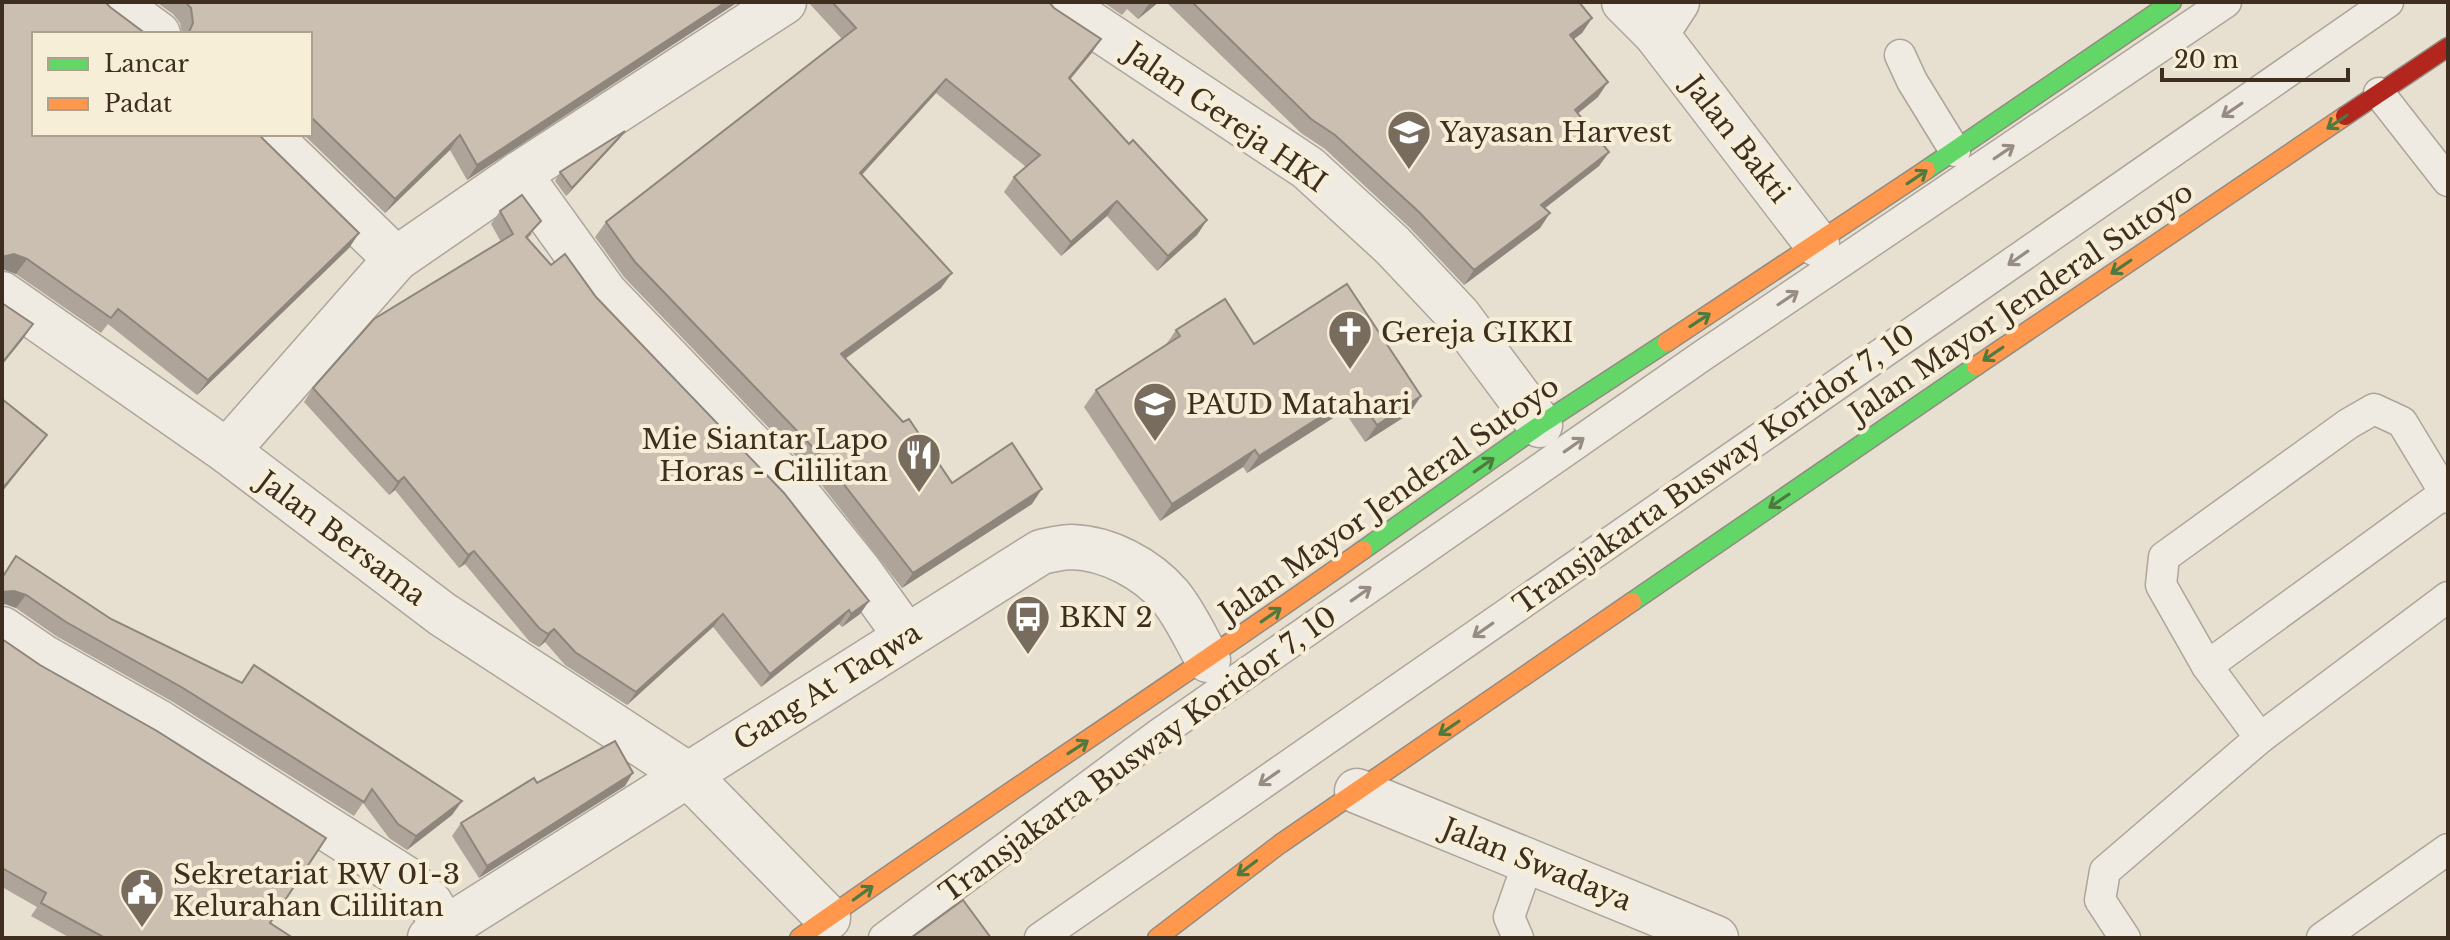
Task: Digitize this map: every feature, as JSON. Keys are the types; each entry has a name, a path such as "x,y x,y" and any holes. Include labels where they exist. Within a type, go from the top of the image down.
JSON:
{"highway":[{"name":"Jalan Mayor Jenderal Sutoyo","path":"813,928 1208,660 1540,425 1817,244 2172,2"},
{"name":"Jalan Mayor Jenderal Sutoyo","path":"1157,938 1280,844 2058,310 2448,47"}],"street":[{"path":"114,2 155,32"},
{"path":"227,451 396,259 519,174 784,2"},
{"name":"Jalan Gereja HKI","path":"1058,2 1308,168 1392,245 1458,315 1540,425"},
{"name":"Jalan Bakti","path":"1624,2 1666,18 1817,244"},
{"path":"269,136 396,259"},
{"path":"519,174 605,293 794,490 860,572 906,636"},
{"name":"Jalan Bersama","path":"2,294 227,451 442,614 687,774 813,928"},
{"name":"Gang At Taqwa","path":"442,935 687,774 1041,552 1072,547 1130,563 1151,577 1171,597 1208,660"},
{"path":"2,629 43,657 160,723 405,878 430,903 442,935"},
{"name":"Jalan Swadaya","path":"1357,791 1716,938"}],"lane":[{"name":"Transjakarta Busway Koridor 7, 10","path":"884,938 1159,734 1702,356 2226,2"},
{"name":"Transjakarta Busway Koridor 7, 10","path":"1040,938 2388,2"},
{"path":"1900,55 1912,81 1955,151"},
{"path":"2379,93 2448,181"},
{"path":"2207,666 2446,495 2402,422 2374,409 2348,424 2164,557 2161,585 2207,666 2260,738"},
{"path":"2125,938 2100,900 2105,871 2260,738 2448,597"},
{"path":"2322,938 2448,849"},
{"path":"1518,938 1509,917 1529,860"}],"building":[{"path":"2,2 105,2 143,32 32,32 32,136 260,136 359,233 208,380 118,309 111,318 27,259 14,254 2,257"},
{"path":"185,2 726,2 477,165 460,135 395,199 312,118 312,32 189,32 193,23 191,8"},
{"path":"832,2 1049,2 1101,39 1069,78 1129,144 1133,140 1207,220 1168,256 1117,201 1071,242 1014,177 1040,155 946,79 860,173 952,273 841,354 903,422 909,419 952,483 1012,443 1042,489 913,573 824,459 635,262 606,222 856,28"},
{"path":"1192,2 1579,2 1592,18 1570,35 1608,82 1575,110 1609,152 1541,205 1550,213 1474,270 1419,212 1335,135 1311,119"},
{"path":"625,131 572,188 560,172"},
{"path":"522,195 541,221 526,237 551,265 565,254 596,297 784,493 869,601 851,614 849,610 770,674 723,614 636,692 575,652 554,629 548,634 539,628 474,551 468,555 404,477 398,482 313,388 374,319 513,234 500,211"},
{"path":"1347,284 1421,396 1377,425 1356,394 1259,456 1255,450 1172,504 1096,390 1180,336 1176,330 1225,299 1254,344"},
{"path":"2,303 33,324 2,363"},
{"path":"2,399 47,435 3,488 2,487"},
{"path":"16,556 111,619 242,683 254,665 462,801 416,836 398,824 372,789 364,802 183,688 66,622 26,595 14,591 2,592 2,578"},
{"path":"2,639 40,665 157,731 326,838 270,923 293,938 105,938 41,903 46,893 2,868"},
{"path":"615,741 633,773 487,866 461,823 534,778 537,783"},
{"path":"963,900 991,938 911,938"}],"traffic: fast":[{"path":"1926,170 2172,2"},
{"path":"1363,550 1540,425 1667,342"},
{"path":"1632,602 1976,366"}],"traffic: slow":[{"path":"1976,366 2345,116"},
{"path":"1667,342 1926,170"},
{"path":"799,938 1363,550"},
{"path":"1157,938 1280,844 1632,602"}],"traffic: jam":[{"path":"2345,116 2448,47"}],"place":[{"name":"Yayasan Harvest","path":"1409,171"},
{"name":"Gereja GIKKI","path":"1350,371"},
{"name":"PAUD Matahari","path":"1155,443"},
{"name":"Mie Siantar Lapo Horas - Cililitan","path":"919,494"},
{"name":"BKN 2","path":"1028,656"},
{"name":"Sekretariat RW 01-3 Kelurahan Cililitan","path":"142,929"}]}
